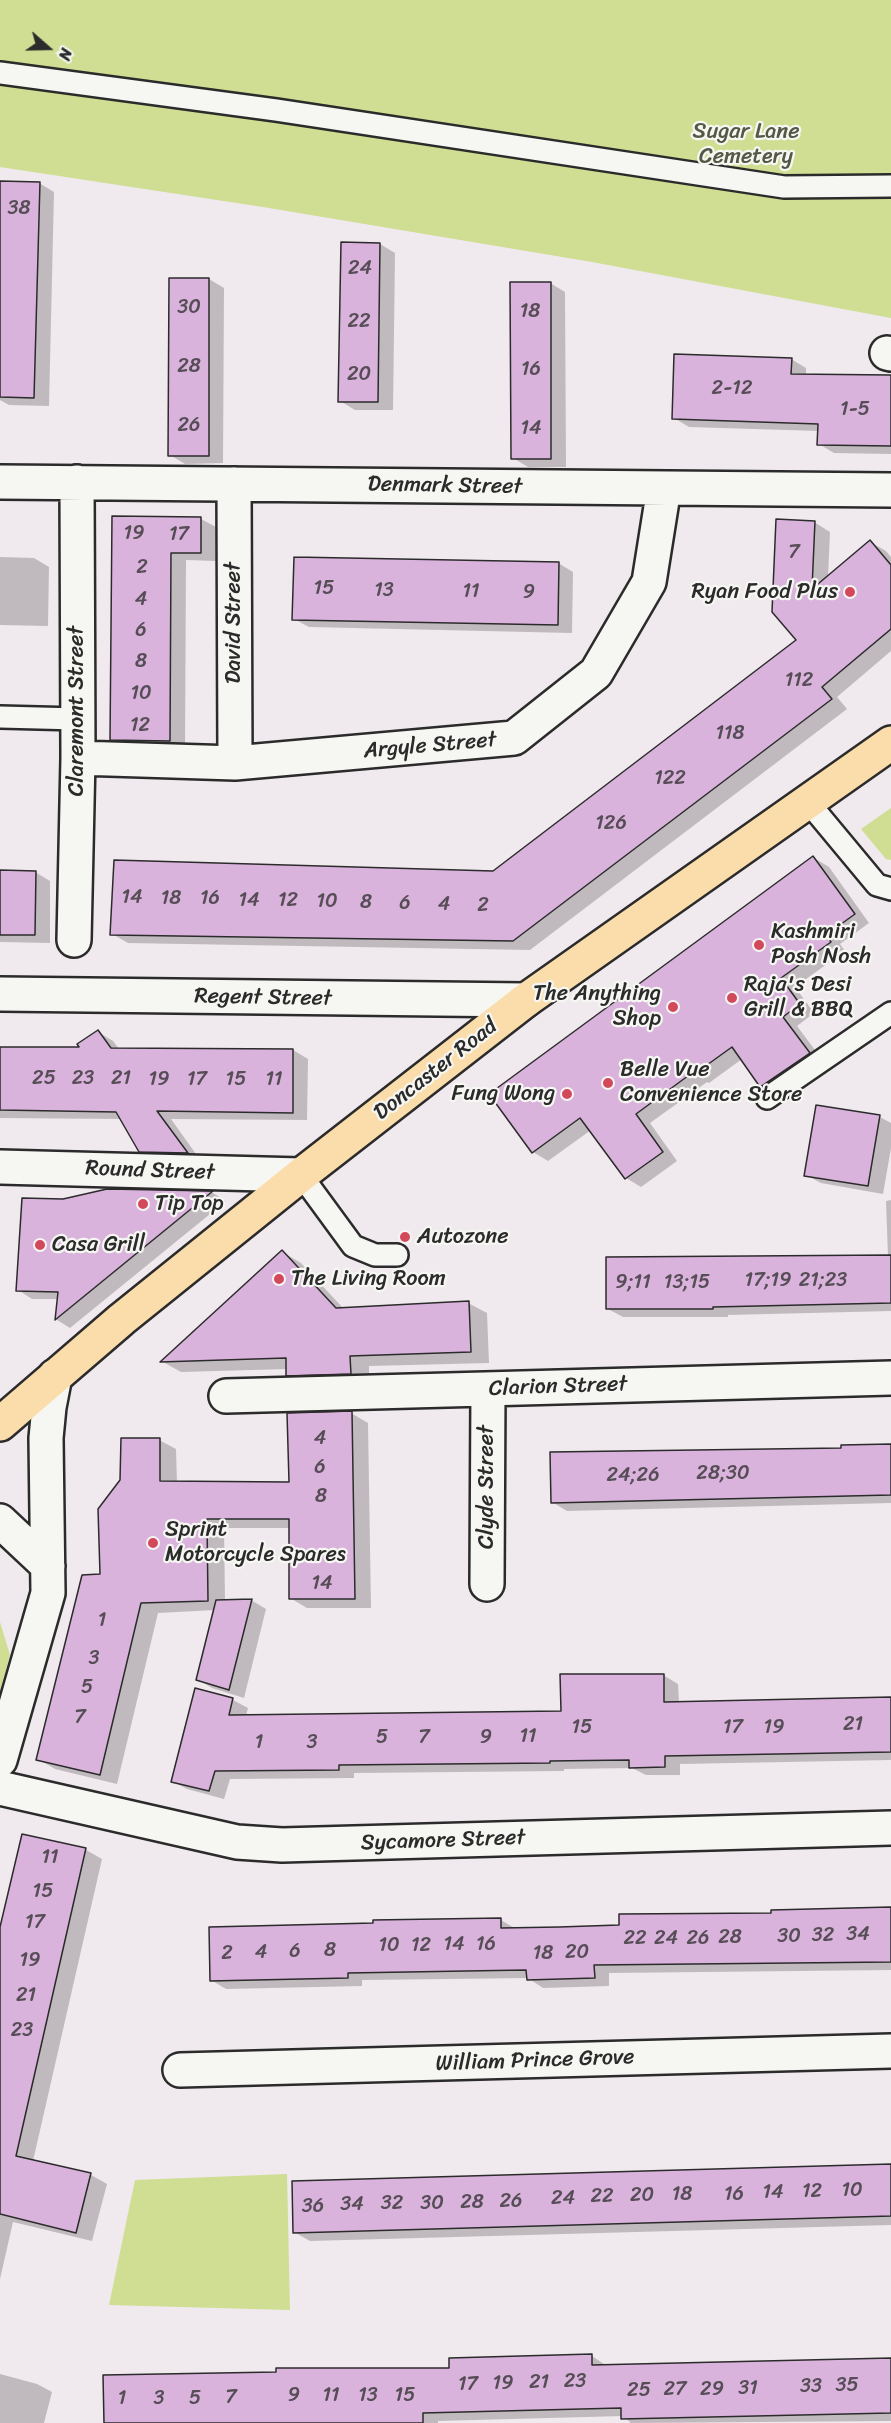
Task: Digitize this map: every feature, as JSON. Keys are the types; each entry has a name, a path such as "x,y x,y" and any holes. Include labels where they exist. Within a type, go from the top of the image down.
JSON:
{"highway":[{"name":"Doncaster Road","path":"0,1424 122,1319 301,1175 526,1000 891,743"}],"street":[{"name":"Denmark Street","path":"0,482 891,490"},
{"name":"Claremont Street","path":"74,940 78,758 77,482"},
{"name":"David Street","path":"234,484 234,763"},
{"name":"Argyle Street","path":"78,758 234,763 514,738 596,673 649,582 664,488"},
{"name":"Regent Street","path":"0,994 526,1000"},
{"name":"Round Street","path":"0,1167 301,1175"},
{"path":"0,1760 48,1593 46,1438 55,1376"},
{"name":"Clarion Street","path":"226,1396 891,1378"},
{"name":"Clyde Street","path":"487,1584 488,1389"},
{"path":"0,1521 48,1566"},
{"name":"Sycamore Street","path":"0,1788 237,1842 282,1845 891,1828"},
{"name":"William Prince Grove","path":"180,2070 891,2051"}],"lane":[{"path":"0,73 276,110 784,187 891,186"},
{"path":"0,717 78,719"},
{"path":"808,802 877,885 891,889"},
{"path":"767,1098 891,1013"},
{"path":"301,1175 353,1246 375,1255 397,1255"}],"green space":[{"name":"Sugar Lane Cemetery","path":"0,0 891,0 891,318 592,262 263,207 0,167"},
{"path":"891,808 891,860 886,859 861,829"},
{"path":"0,1622 10,1655 0,1692"},
{"path":"287,2174 290,2310 109,2305 135,2180"}],"building":[{"path":"0,181 40,182 34,398 0,397"},
{"path":"341,242 380,243 378,402 338,402"},
{"path":"169,278 209,278 209,456 168,456"},
{"path":"510,282 551,282 551,459 511,459"},
{"path":"674,354 792,358 791,374 891,375 891,446 817,445 818,424 672,419"},
{"path":"112,516 201,517 201,553 171,553 170,741 110,740"},
{"path":"776,519 815,521 812,589 870,540 891,565 891,629 822,687 832,699 513,941 110,935 114,860 493,871 796,640 772,612"},
{"path":"294,557 559,562 558,625 292,620"},
{"path":"813,856 855,914 826,935 831,942 781,978 800,1004 783,1017 810,1053 760,1087 732,1047 693,1075 692,1073 636,1114 663,1152 625,1179 580,1118 532,1153 489,1094"},
{"path":"0,870 36,871 35,935 0,935"},
{"path":"98,1030 111,1048 293,1049 293,1113 157,1111 188,1153 139,1152 116,1112 0,1110 0,1047 79,1047 77,1044"},
{"path":"816,1105 880,1115 868,1186 804,1176"},
{"path":"107,1189 213,1191 55,1320 58,1292 16,1291 22,1198 63,1199"},
{"path":"282,1250 336,1308 469,1301 471,1352 350,1356 351,1374 286,1376 286,1358 160,1362"},
{"path":"891,1255 891,1303 713,1307 713,1309 606,1309 606,1257"},
{"path":"352,1411 355,1599 289,1599 289,1519 207,1519 208,1601 141,1603 100,1775 36,1760 82,1575 100,1574 98,1509 120,1480 121,1438 160,1438 160,1481 289,1482 287,1413"},
{"path":"891,1444 891,1495 551,1503 550,1452 841,1448 841,1445"},
{"path":"252,1599 229,1690 196,1680 216,1600"},
{"path":"560,1674 664,1674 664,1702 891,1697 891,1752 665,1756 665,1767 629,1768 629,1760 339,1765 339,1770 215,1771 209,1791 171,1782 195,1688 233,1698 229,1715 561,1711"},
{"path":"22,1834 86,1848 16,2156 91,2173 76,2233 0,2214 0,1927"},
{"path":"891,1907 891,1962 594,1965 595,1978 527,1980 526,1970 348,1973 348,1978 210,1981 209,1927 373,1923 373,1920 501,1918 501,1928 559,1927 619,1925 619,1914 771,1913 771,1910"},
{"path":"891,2164 891,2216 293,2233 292,2181"},
{"path":"592,2354 592,2365 891,2358 891,2413 621,2419 621,2408 423,2413 423,2423 104,2423 103,2375 276,2372 276,2368 449,2368 449,2358"}],"place":[{"name":"Ryan Food Plus","path":"850,592"},
{"name":"Kashmiri Posh Nosh","path":"759,945"},
{"name":"Raja's Desi Grill & BBQ","path":"732,998"},
{"name":"The Anything Shop","path":"673,1007"},
{"name":"Belle Vue Convenience Store","path":"608,1083"},
{"name":"Fung Wong","path":"567,1094"},
{"name":"Tip Top","path":"143,1204"},
{"name":"Autozone","path":"405,1237"},
{"name":"Casa Grill","path":"40,1245"},
{"name":"The Living Room","path":"279,1279"},
{"name":"Sprint Motorcycle Spares","path":"153,1543"}]}
